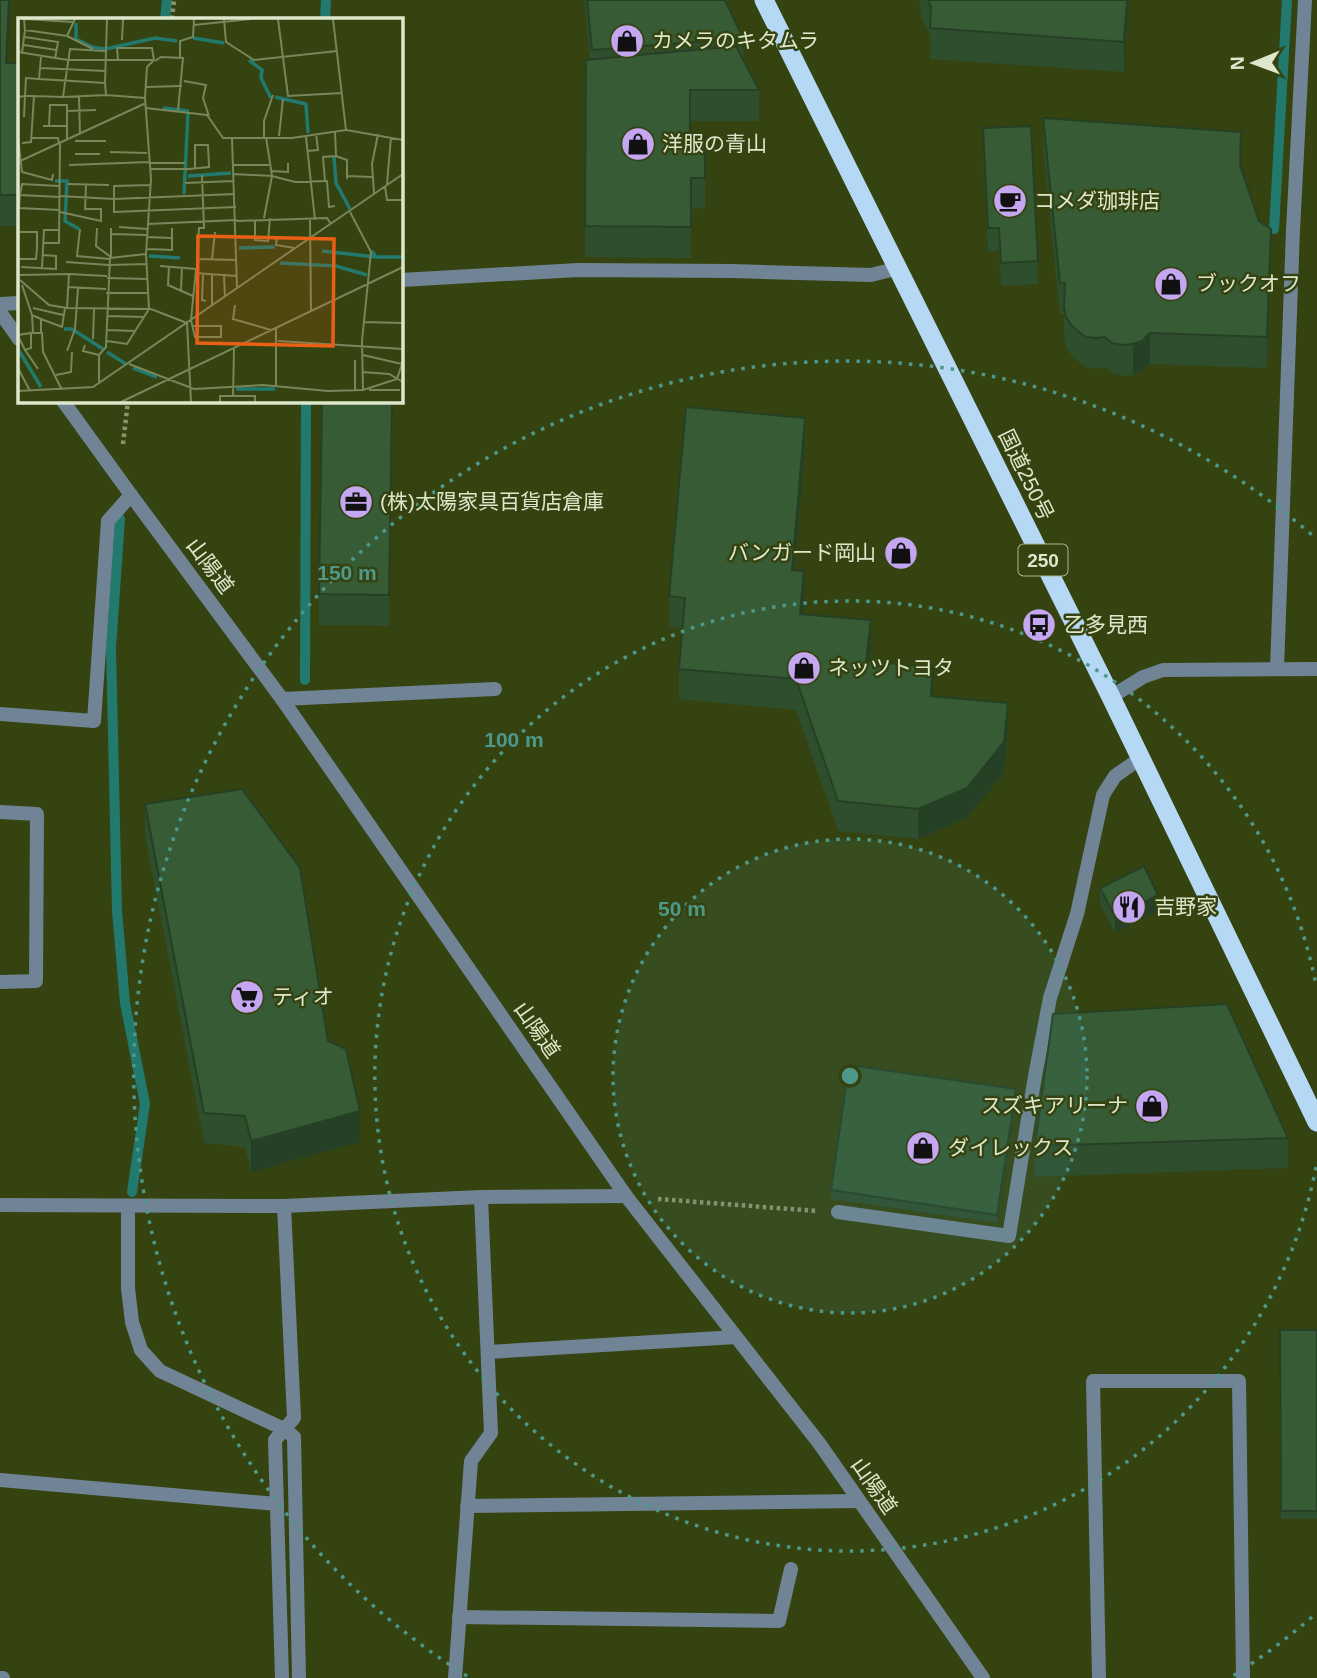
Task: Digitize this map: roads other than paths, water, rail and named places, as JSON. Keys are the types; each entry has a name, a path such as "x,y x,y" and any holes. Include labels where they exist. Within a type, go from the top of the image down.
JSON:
{"highway":[{"name":"国道250号","path":"764,0 1111,697 1317,1122"}],"street":[{"path":"1277,669 1293,230 1305,0"},
{"path":"402,280 579,270 871,275 899,268"},
{"path":"0,304 18,303"},
{"path":"0,312 18,338"},
{"name":"山陽道","path":"64,402 282,699 626,1196 818,1443 983,1678"},
{"path":"0,714 94,721 108,521 131,495"},
{"path":"1111,697 1143,677 1163,670 1317,669"},
{"path":"282,699 495,689"},
{"path":"838,1212 1009,1236 1050,999 1077,914 1103,795 1115,776 1141,758"},
{"path":"0,812 37,814 37,842 36,981 0,982"},
{"path":"0,1205 284,1206 481,1197 626,1196"},
{"path":"455,1678 471,1461 491,1433 481,1197"},
{"path":"128,1206 128,1288 132,1322 141,1350 160,1371 294,1437 299,1678"},
{"path":"282,1678 275,1440 294,1418 284,1206"},
{"path":"488,1352 736,1337"},
{"path":"1098,1678 1093,1381 1239,1381 1244,1678"},
{"path":"0,1480 277,1504"},
{"path":"467,1506 859,1501"},
{"path":"459,1617 779,1621 791,1569"}],"waterway":[{"path":"165,18 167,0"},
{"path":"325,18 326,0"},
{"path":"1274,229 1287,0"},
{"path":"305,680 306,402"},
{"path":"120,519 111,648 117,911 125,1003 145,1104 132,1192"}],"place":[{"name":"カメラのキタムラ","path":"627,41"},
{"name":"洋服の青山","path":"638,144"},
{"name":"コメダ珈琲店","path":"1010,201"},
{"name":"ブックオフ","path":"1171,284"},
{"name":"(株)太陽家具百貨店倉庫","path":"356,502"},
{"name":"バンガード岡山","path":"901,553"},
{"name":"乙多見西","path":"1039,625"},
{"name":"ネッツトヨタ","path":"804,668"},
{"name":"吉野家","path":"1129,907"},
{"name":"ティオ","path":"247,997"},
{"name":"スズキアリーナ","path":"1152,1106"},
{"name":"ダイレックス","path":"923,1148"}]}
